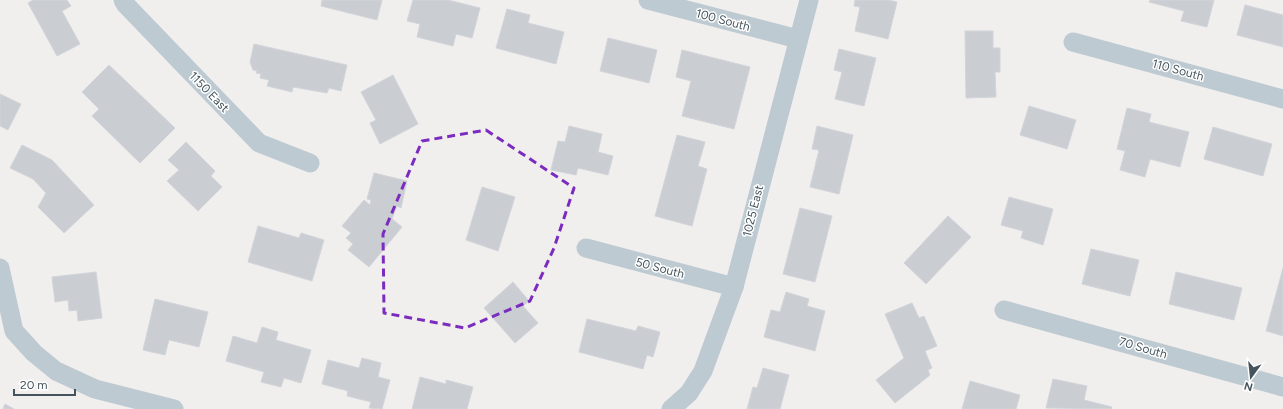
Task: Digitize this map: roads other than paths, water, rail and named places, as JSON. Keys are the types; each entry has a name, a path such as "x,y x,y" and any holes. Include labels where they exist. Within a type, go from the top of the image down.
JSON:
{"street":[{"name":"1150 East","path":"123,0 126,5 259,143 310,163"},
{"name":"100 South","path":"648,0 798,39"},
{"name":"1025 East","path":"671,409 689,393 703,371 734,287 809,0"},
{"name":"110 South","path":"1073,42 1283,99"},
{"name":"50 South","path":"586,248 734,287"},
{"path":"0,268 14,331 34,353 56,371 96,388 174,409"},
{"name":"70 South","path":"1004,310 1283,387"}]}
